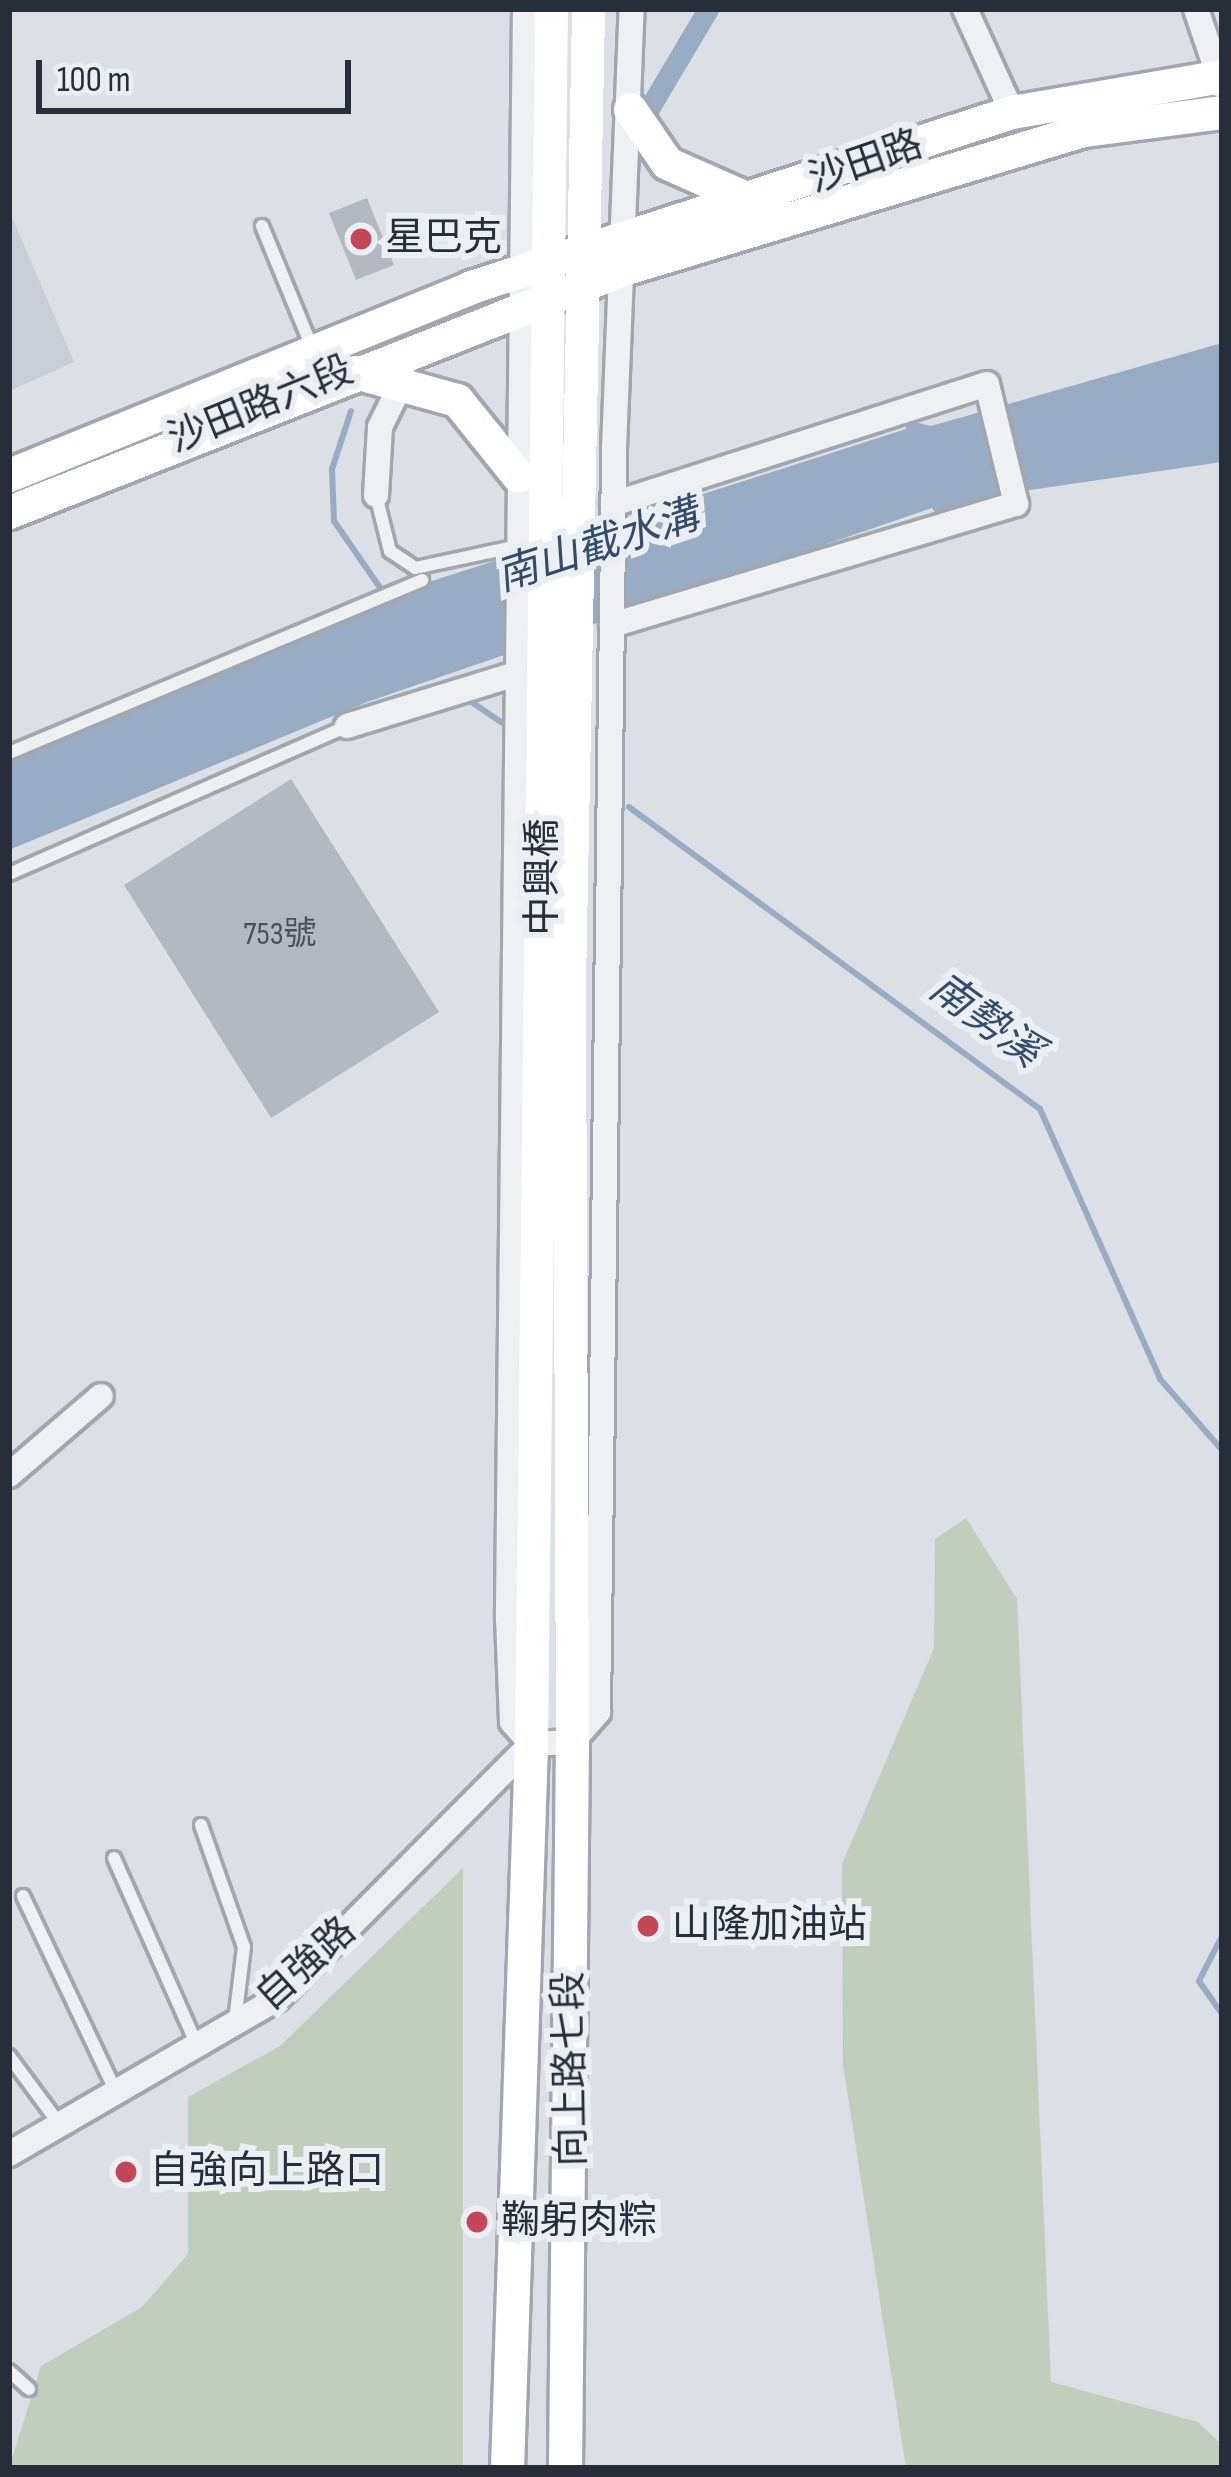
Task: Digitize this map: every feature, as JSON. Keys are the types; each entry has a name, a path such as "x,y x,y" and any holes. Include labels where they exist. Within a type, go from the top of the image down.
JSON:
{"main road":[{"name":"中興橋","path":"531,1744 551,9"},
{"name":"中興橋","path":"572,1742 569,982 587,9"},
{"name":"沙田路","path":"516,308 624,255 755,202 1012,112 1220,80"},
{"path":"630,109 668,164 755,202"},
{"name":"沙田路","path":"515,274 624,255 1084,130 1222,112"},
{"name":"沙田路六段","path":"9,475 515,274"},
{"name":"沙田路六段","path":"9,512 347,370 516,308"},
{"path":"347,370 404,378 467,409 518,476"},
{"name":"向上路七段","path":"565,2468 572,1742"},
{"name":"向上路七段","path":"507,2468 531,1744"}],"street":[{"path":"515,9 518,476 513,547 508,1618 512,1722 531,1744 572,1742 598,1712 604,1658 613,504 632,9"},
{"path":"517,94 525,9"},
{"path":"615,9 632,74"},
{"path":"965,9 1012,112"},
{"path":"1196,9 1220,80"},
{"path":"376,495 380,427 404,378"},
{"path":"612,625 1016,504 987,384 613,504"},
{"path":"346,726 512,676"},
{"path":"9,1475 101,1396"},
{"name":"自強路","path":"9,2154 234,2027 339,1942 531,1744"}],"lane":[{"path":"262,226 313,351"},
{"path":"376,495 390,551 416,568 513,547"},
{"path":"9,753 422,580"},
{"path":"9,874 346,726"},
{"path":"200,1825 244,1947 234,2027"},
{"path":"114,1858 199,2049"},
{"path":"23,1896 118,2096"},
{"path":"9,2056 60,2126"},
{"path":"9,2371 29,2389"}],"shaded area":[{"path":"9,210 74,362 9,391"}],"green space":[{"path":"966,1518 1017,1599 1051,2382 1198,2422 1222,2445 1222,2468 906,2468 843,2065 842,1864 934,1648 935,1539"},
{"path":"463,1868 463,2468 9,2468 41,2366 142,2307 188,2254 188,2097 280,2046"}],"water":[{"name":"南山截水溝","path":"1222,343 1222,462 1023,491 938,517 932,508 367,702 9,850 9,763 413,587 906,429 906,420 931,426"}],"building":[{"name":"星巴克","path":"367,198 394,265 356,280 329,213"},
{"path":"291,779 439,1012 271,1118 124,885"}],"waterway":[{"name":"南勢溪","path":"644,117 708,9"},
{"name":"南勢溪","path":"351,411 332,469 334,521 383,592"},
{"name":"南勢溪","path":"464,697 501,722"},
{"name":"南勢溪","path":"629,807 1040,1109 1160,1379 1222,1450"},
{"name":"南勢溪","path":"1222,1936 1199,1981 1222,2014"}],"place":[{"name":"星巴克","path":"361,239"},
{"name":"山隆加油站","path":"648,1926"},
{"name":"自強向上路口","path":"126,2172"},
{"name":"鞠躬肉粽","path":"477,2222"}]}
